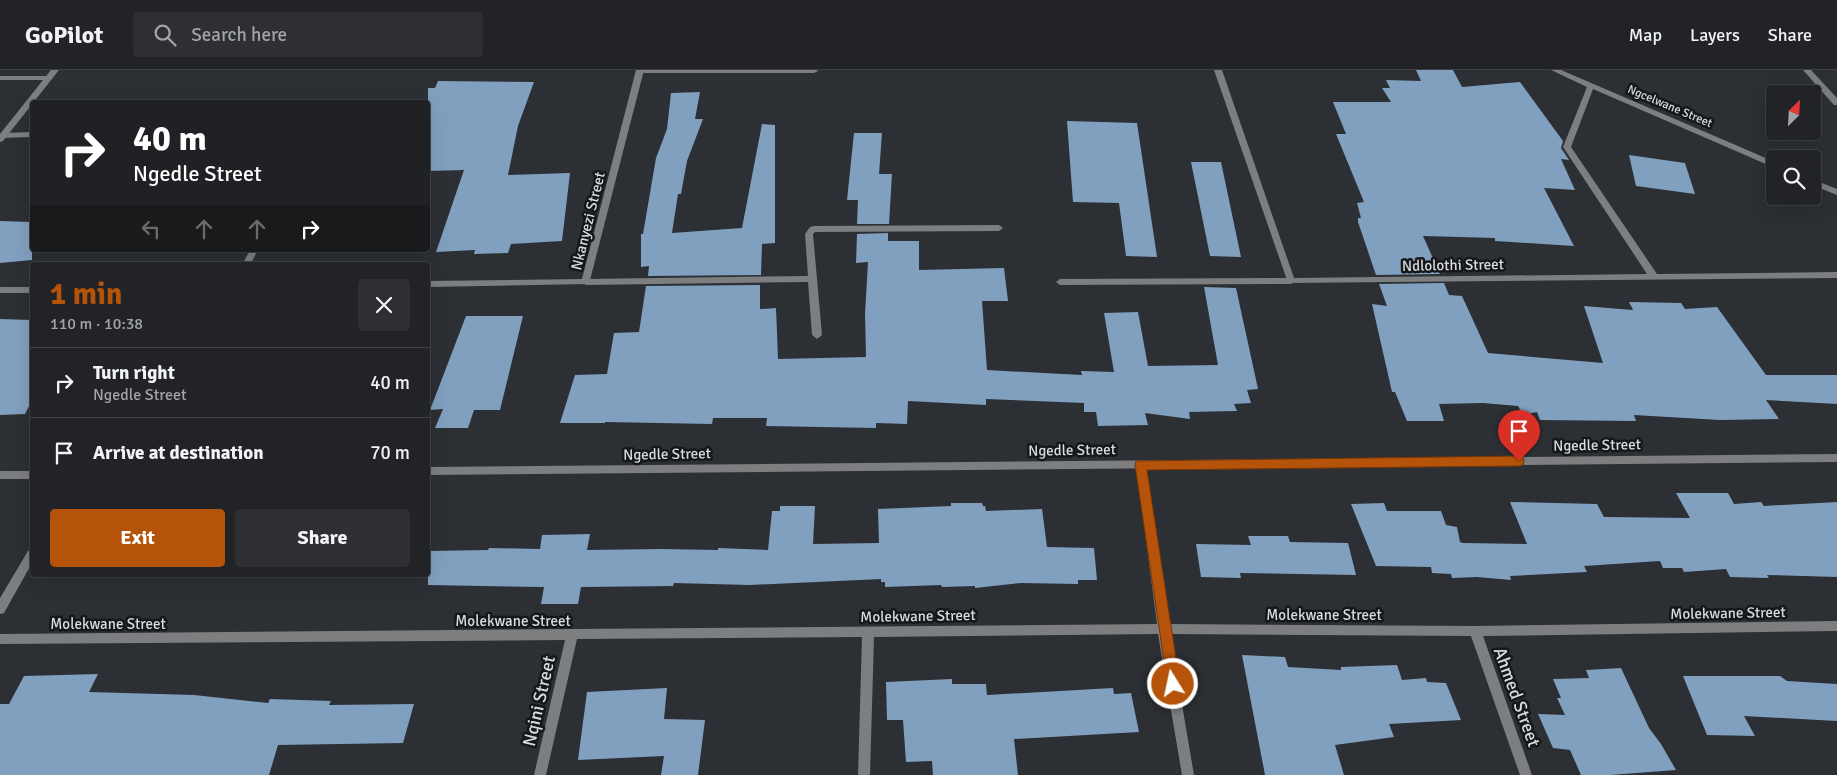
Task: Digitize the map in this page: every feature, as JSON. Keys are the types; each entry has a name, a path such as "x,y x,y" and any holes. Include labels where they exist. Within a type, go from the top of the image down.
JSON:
{"street":[{"path":"31,100 55,70"},
{"path":"1218,70 1292,280"},
{"name":"Ngcelwane Street","path":"1555,70 1766,161"},
{"path":"1807,70 1837,103"},
{"path":"640,71 814,71"},
{"name":"Nkanyezi Street","path":"430,284 586,282 640,71"},
{"path":"0,78 49,78"},
{"path":"1591,86 1567,147 1654,277"},
{"path":"1,137 30,101"},
{"path":"1,137 30,134"},
{"path":"1821,186 1837,192"},
{"path":"817,335 811,279 809,234 813,229 999,228"},
{"name":"Ndlolothi Street","path":"1060,282 1837,275"},
{"path":"586,282 811,279"},
{"path":"0,290 30,290"},
{"name":"Ngedle Street","path":"430,471 1837,458"},
{"path":"1141,465 1163,629 1188,775"},
{"path":"0,475 30,475"},
{"path":"0,609 30,557"},
{"name":"Molekwane Street","path":"0,639 1163,629 1475,631 1837,626"},
{"path":"864,775 868,631"},
{"name":"Ahmed Street","path":"1475,631 1526,775"},
{"name":"Nqini Street","path":"540,775 572,635"}],"building":[{"path":"1416,70 1453,70 1462,87 1520,82 1563,141 1561,148 1569,160 1561,159 1575,190 1544,188 1574,246 1495,241 1495,238 1423,236 1440,274 1376,275 1358,222 1358,218 1361,218 1357,203 1364,202 1336,134 1346,134 1333,102 1391,102 1382,88 1390,88 1386,80 1421,81"},
{"path":"438,81 534,82 518,126 508,175 570,173 562,241 511,244 508,253 474,254 475,250 436,252 464,170 430,171 430,100 428,100 428,88 435,88"},
{"path":"700,92 695,119 703,119 687,161 681,194 678,194 672,233 742,228 762,124 775,125 775,243 762,244 761,275 648,276 649,266 641,267 641,234 643,234 656,158 667,129 671,93"},
{"path":"1067,121 1137,123 1157,257 1126,256 1119,203 1073,202"},
{"path":"854,133 882,133 879,174 892,174 889,224 857,224 858,200 847,200"},
{"path":"1629,155 1685,163 1695,194 1636,186"},
{"path":"1191,162 1221,162 1241,257 1210,256"},
{"path":"0,221 30,222 30,252 32,252 32,260 0,263"},
{"path":"888,233 888,241 919,241 919,270 1004,268 1008,301 982,301 987,370 1082,375 1081,371 1114,372 1104,313 1138,312 1148,366 1218,365 1204,287 1236,288 1258,389 1247,390 1251,403 1234,404 1237,411 1189,412 1190,419 1145,413 1148,425 1098,426 1096,412 1084,412 1084,403 986,399 986,405 908,401 907,424 876,423 876,428 766,426 767,418 713,418 712,424 560,423 575,375 607,374 614,333 639,332 646,286 760,285 760,309 776,308 778,359 866,357 865,314 868,262 856,263 857,234"},
{"path":"1444,283 1449,295 1462,296 1488,353 1603,363 1584,306 1633,310 1629,302 1681,303 1685,309 1717,307 1766,375 1837,375 1837,404 1766,400 1779,419 1720,420 1634,415 1636,421 1540,420 1537,412 1523,415 1518,406 1483,403 1439,404 1444,421 1407,421 1395,392 1392,392 1372,304 1387,306 1379,284"},
{"path":"466,316 523,316 500,410 474,410 468,428 435,428 443,409 430,410"},
{"path":"0,319 30,320 30,404 25,414 0,415"},
{"path":"1676,493 1728,493 1734,504 1761,502 1764,506 1837,502 1837,577 1767,575 1769,578 1730,577 1726,569 1684,572 1682,568 1663,568 1660,561 1584,566 1587,572 1510,576 1511,580 1477,577 1452,578 1451,574 1432,573 1431,567 1376,566 1351,504 1384,503 1387,511 1441,511 1446,525 1457,527 1460,542 1463,543 1527,544 1510,502 1597,504 1604,517 1690,518"},
{"path":"951,503 982,503 986,511 1042,509 1047,547 1094,548 1097,580 1078,580 1078,584 1021,583 975,588 975,586 942,587 941,585 885,587 885,582 881,582 881,579 750,585 674,583 673,586 581,587 578,604 541,604 544,587 428,585 428,577 430,577 430,551 488,550 489,548 540,549 542,535 590,534 587,550 718,550 718,548 768,550 772,511 780,511 780,506 815,506 813,544 879,543 878,509 951,506"},
{"path":"1248,536 1288,536 1290,542 1348,543 1356,575 1240,573 1241,578 1201,577 1196,544 1251,545"},
{"path":"1242,655 1285,657 1288,667 1341,670 1341,667 1397,665 1402,680 1426,678 1427,682 1446,683 1461,720 1389,724 1394,737 1335,745 1344,775 1265,775"},
{"path":"1621,668 1649,728 1676,770 1610,775 1581,775 1570,750 1553,748 1538,714 1565,715 1557,698 1561,698 1553,679 1589,678 1586,670"},
{"path":"98,674 89,692 194,695 268,703 270,699 331,701 329,705 414,704 403,743 278,745 269,775 0,775 0,704 9,704 24,676"},
{"path":"1683,676 1780,676 1787,681 1837,684 1837,721 1744,716 1755,736 1707,735"},
{"path":"952,679 952,684 986,684 987,695 1113,688 1114,694 1131,693 1139,732 1014,739 1018,775 933,775 932,761 906,762 903,720 887,720 886,682"},
{"path":"667,688 664,719 705,720 698,775 661,775 664,756 578,760 587,692"}],"route":[{"path":"1173,684 1163,629 1141,465 1519,461"}]}
